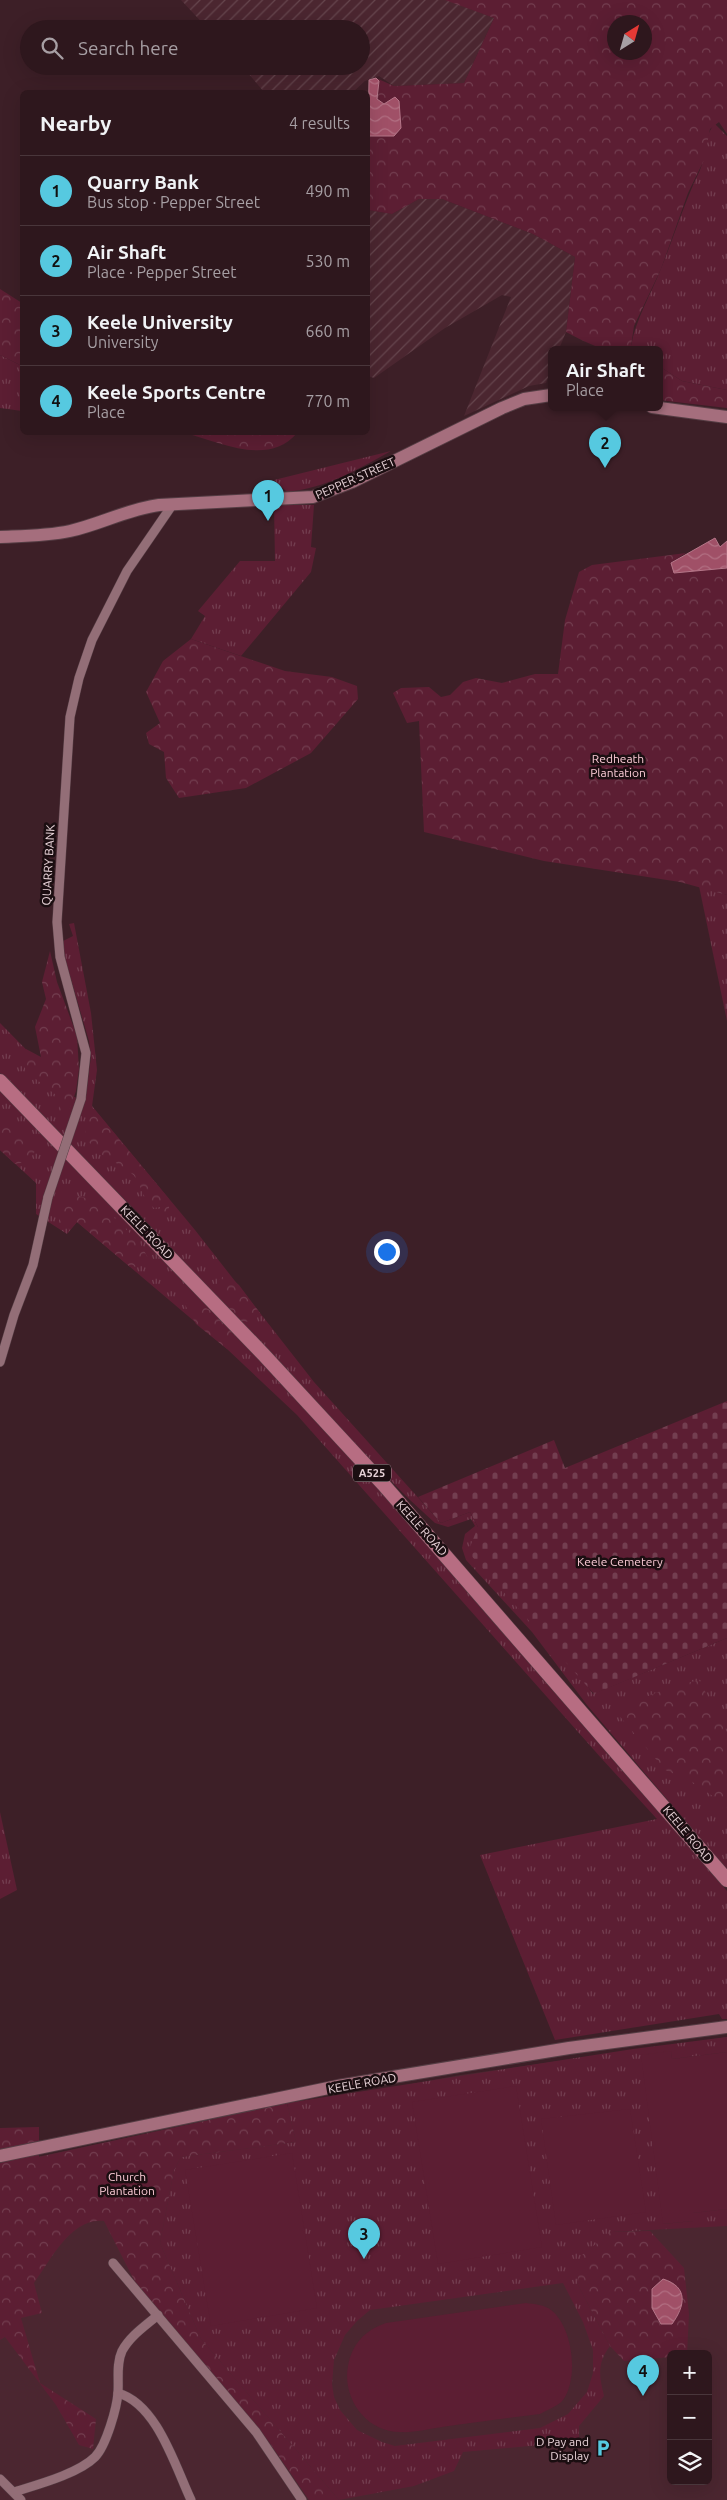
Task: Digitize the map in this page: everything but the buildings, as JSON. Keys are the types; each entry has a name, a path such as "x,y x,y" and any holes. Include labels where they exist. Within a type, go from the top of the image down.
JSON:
{"main road":[{"name":"KEELE ROAD","path":"0,1082 263,1354 370,1470 727,1880"}],"street":[{"name":"PEPPER STREET","path":"0,537 41,535 70,531 136,508 173,504 313,498 352,482 502,408 524,399 548,396"},
{"path":"663,408 727,417"},
{"name":"QUARRY BANK","path":"0,1362 14,1316 33,1265 48,1196 81,1099 86,1053 60,957 57,922 70,717 79,678 92,640 127,571 173,504"},
{"name":"KEELE ROAD","path":"0,2156 338,2086 570,2048 727,2027"},
{"path":"113,2263 256,2432 302,2500"},
{"path":"14,2492 67,2474 94,2458 108,2432 118,2393 116,2380 121,2353 134,2335 158,2316"},
{"path":"118,2393 130,2396 142,2406 160,2433 192,2500"},
{"path":"1,2483 14,2492 21,2500"}],"shaded area":[{"path":"181,0 447,0 494,18 464,83 394,86 379,76 365,81 355,90 262,90 250,75 370,75 370,20 200,20"},
{"path":"419,199 442,199 533,234 575,257 566,332 560,346 548,346 548,378 546,383 529,386 464,416 511,297 502,295 445,328 374,378 370,377 370,210 392,214"},
{"path":"727,2037 727,2500 0,2500 0,2165 162,2130 460,2075"}],"green space":[{"path":"445,0 727,0 727,134 719,122 710,129 704,160 688,193 661,269 634,326 631,346 595,346 566,332 575,257 533,234 442,199 419,199 392,214 370,210 370,136 394,136 384,104 377,99 379,81 376,78 394,86 464,83 494,18"},
{"path":"715,124 727,136 727,390 682,381 663,369 663,346 631,346 640,317 702,165 711,128"},
{"path":"0,289 20,302 20,365 0,355"},
{"path":"0,355 20,365 20,411 0,408"},
{"path":"663,369 682,381 727,390 727,408 663,400"},
{"path":"192,435 295,435 285,443 272,449 243,449"},
{"path":"391,451 353,471 315,487 287,492 274,480"},
{"path":"274,505 314,505 311,547 316,548 311,572 241,656 191,639 205,616 198,611 240,561 275,561"},
{"name":"Redheath Plantation","path":"686,553 671,563 708,569 727,568 727,895 680,882 544,861 424,832 419,721 407,723 393,693 401,688 429,687 441,697 450,695 463,682 476,678 502,683 535,674 558,674 565,620 579,572 592,565"},
{"path":"191,639 285,671 332,677 357,686 358,699 311,753 246,788 179,798 166,778 164,752 149,744 146,733 160,723 146,692 163,661"},
{"path":"699,886 727,895 727,1021"},
{"path":"74,923 91,1013 97,1070 92,1106 195,1230 314,1382 441,1523 470,1512 478,1527 593,1694 727,1638 727,1870 587,1705 532,1632 466,1560 462,1548 465,1534 475,1526 471,1519 448,1527 435,1523 410,1500 354,1444 142,1217 0,1073 0,1023 72,1096 85,1101 91,1057 89,1041 61,945 63,941 73,936 69,924"},
{"path":"50,951 57,982 77,1036 79,1069 76,1091 67,1117 58,1111 61,1099 27,1072 22,1062 26,1049 41,1057 35,1027 46,999 42,982"},
{"path":"0,1089 138,1230 349,1455 727,1891 727,2019 722,2019 719,2014 555,2040 480,1855 657,1819 297,1415 227,1349 77,1222 67,1234 36,1214 36,1183 0,1150"},
{"path":"94,1109 169,1199 169,1209 166,1215 160,1207 154,1208 149,1203 131,1173 95,1149 89,1142 86,1135 86,1126"},
{"path":"0,1115 35,1151 27,1160 15,1164 0,1150"},
{"path":"79,1196 98,1202 140,1243 148,1258 141,1266 130,1267 77,1222 70,1230 59,1223 59,1215 55,1207 59,1201 69,1201"},
{"path":"226,1274 239,1285 260,1313 254,1321 241,1322 229,1309 229,1299 218,1286 218,1281"},
{"path":"184,1303 201,1306 224,1320 230,1326 238,1342 233,1350 227,1349 196,1324"},
{"name":"Keele Cemetery","path":"727,1401 727,1638 594,1694 468,1552 478,1527 470,1512 441,1523 418,1497 554,1440 565,1468"},
{"path":"699,1680 727,1732 727,1816 717,1799 691,1781 665,1770 617,1713 656,1693"},
{"path":"0,1812 17,1890 0,1899"},
{"path":"727,2037 727,2052 672,2059 671,2052 663,2224 693,2221 692,2213 727,2209 727,2226 611,2232 577,2283 610,2346 603,2358 600,2370 604,2396 579,2426 579,2438 556,2439 551,2444 463,2452 454,2471 414,2486 339,2500 201,2339 160,2243 174,2170 181,2157 296,2142 287,2103 633,2049","holes":["563,2283 583,2322 593,2350 593,2373 587,2392 568,2414 540,2428 395,2446 357,2430 340,2410 334,2397 332,2384 334,2360 345,2335 370,2310"]},
{"path":"671,2051 672,2059 727,2052 727,2209 693,2213 693,2221 663,2224 641,2055"},
{"path":"516,2086 542,2247 438,2264 412,2102"},
{"name":"Church Plantation","path":"287,2103 296,2142 181,2157 174,2170 160,2243 201,2339 339,2500 309,2500 269,2442 135,2282 104,2221 92,2222 81,2226 63,2242 34,2283 42,2313 21,2318 40,2383 96,2419 93,2449 79,2445 56,2405 5,2337 0,2340 0,2128 39,2127 39,2157"},
{"path":"630,2109 646,2212 556,2225 541,2119"},
{"path":"292,2153 317,2308 211,2326 185,2170"},
{"path":"650,2231 684,2268 689,2314 687,2350 667,2350 667,2357 624,2361 610,2346 577,2283 582,2255 611,2232"},
{"path":"526,2303 549,2308 558,2318 569,2340 572,2366 571,2379 563,2400 555,2406 540,2414 405,2432 388,2430 377,2426 367,2420 359,2411 349,2390 348,2366 356,2345 372,2330 386,2323"}],"water":[{"path":"376,78 379,81 377,99 384,104 395,97 399,101 401,128 394,136 370,136 369,80"},
{"path":"715,538 720,547 727,541 727,568 674,573 671,563"},
{"path":"663,2279 671,2282 681,2292 682,2304 672,2324 661,2324 652,2308 652,2289"}],"place":[{"name":"Air Shaft","path":"605,468"},
{"name":"Quarry Bank","path":"268,521"},
{"name":"Keele University","path":"364,2259"},
{"name":"Keele Sports Centre","path":"643,2396"},
{"name":"D Pay and Display","path":"603,2448"}]}
